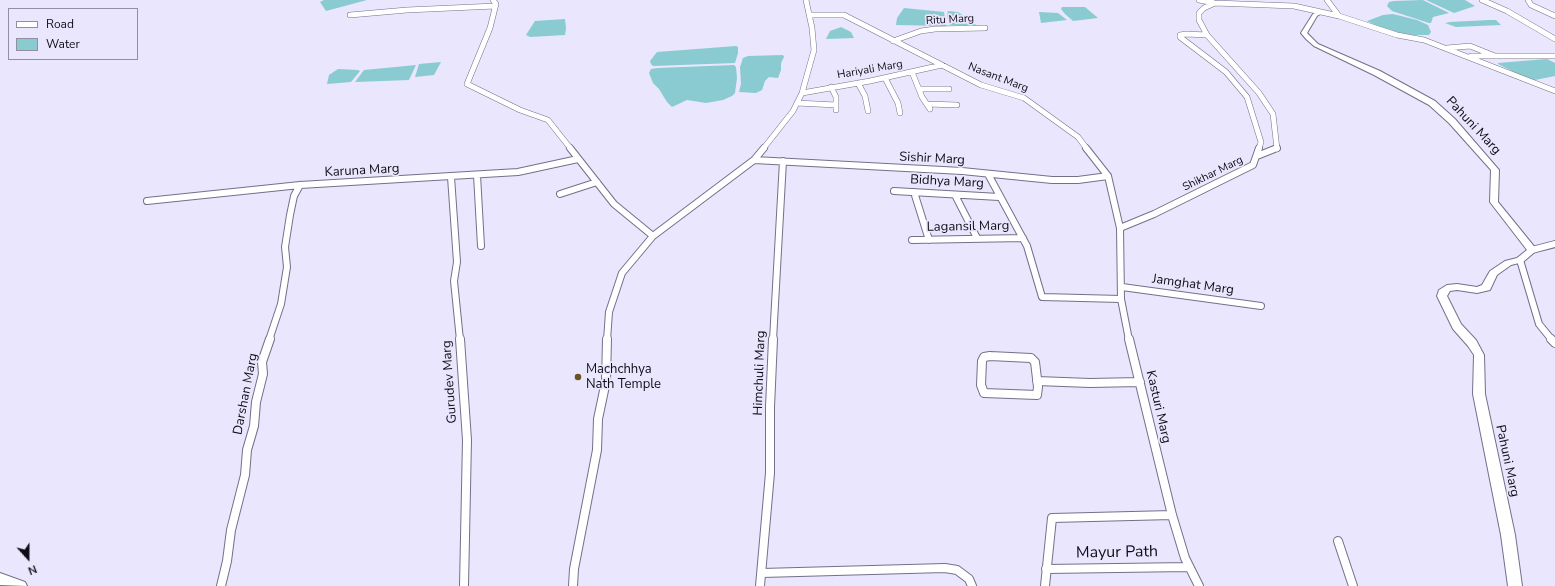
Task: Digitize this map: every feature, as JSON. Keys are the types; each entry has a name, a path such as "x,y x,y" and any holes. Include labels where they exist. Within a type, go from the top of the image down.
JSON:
{"street":[{"path":"493,0 495,6 490,28 472,68 467,84 520,110 548,120 614,204 653,236"},
{"path":"573,586 574,569 597,450 598,419 606,381 605,368 609,312 622,273 653,236 754,160 781,128 802,93 814,50 810,14 806,0"},
{"path":"1199,0 1294,6 1339,16 1397,35 1424,40 1555,91"},
{"path":"1327,0 1339,16"},
{"path":"1482,0 1507,11 1555,39"},
{"path":"1528,0 1531,5 1555,16"},
{"path":"1215,1 1199,13 1199,20 1207,35 1259,92 1273,114 1277,149 1256,156"},
{"path":"350,15 407,10 495,6"},
{"name":"Pahuni Marg","path":"1321,12 1315,15 1304,33 1308,38 1316,45 1377,72 1432,103 1452,121 1495,170 1494,202 1532,250 1520,260 1508,263 1493,273 1486,288 1477,290 1457,287 1447,288 1443,292 1442,296 1457,326 1472,343 1479,355 1479,394 1508,535 1515,586"},
{"name":"Nasant Marg","path":"810,14 844,15 981,85 1024,98 1078,137 1108,176 1120,228"},
{"name":"Ritu Marg","path":"893,41 921,31 935,29 985,28"},
{"name":"Shikhar Marg","path":"1120,228 1160,211 1253,166 1261,142 1247,97 1226,72 1182,40 1180,35 1207,35"},
{"path":"1447,48 1470,46 1501,57"},
{"path":"1467,56 1555,56"},
{"name":"Hariyali Marg","path":"802,93 885,78 942,65"},
{"path":"912,72 929,107 957,105"},
{"path":"885,78 898,103 900,113"},
{"path":"858,83 865,96 868,111"},
{"path":"797,102 836,108 836,97 831,87"},
{"path":"919,89 948,89"},
{"name":"Karuna Marg","path":"147,201 300,185 451,177 538,169 578,159"},
{"name":"Sishir Marg","path":"754,160 988,174 1052,180 1078,180 1108,176"},
{"name":"Himchuli Marg","path":"760,586 770,473 770,407 776,253 783,161"},
{"path":"988,174 999,197 1024,238 1042,297 1121,299"},
{"path":"476,175 480,246"},
{"name":"Gurudev Marg","path":"451,177 457,262 454,281 464,381 467,440 464,586"},
{"path":"560,194 597,182"},
{"name":"Darshan Marg","path":"221,586 227,561 231,530 245,475 247,450 254,426 256,402 263,374 262,362 281,304 287,267 285,248 290,215 294,196 300,185"},
{"name":"Bidhya Marg","path":"894,191 999,197"},
{"path":"914,192 929,240"},
{"path":"955,195 977,238"},
{"name":"Kasturi Marg","path":"1120,228 1121,299 1124,319 1172,515 1188,567 1199,586"},
{"name":"Lagansil Marg","path":"912,240 1024,238"},
{"path":"1532,250 1555,244"},
{"path":"1520,260 1539,324 1555,343"},
{"name":"Jamghat Marg","path":"1122,287 1261,306"},
{"path":"990,356 1031,358 1035,362 1037,382 1038,393 1034,396 986,394 982,390 981,385 982,361 984,357 990,356"},
{"path":"1037,382 1140,382"},
{"path":"1045,586 1052,518 1172,515"},
{"path":"1338,541 1353,586"},
{"name":"Mayur Path","path":"1046,569 1188,567"},
{"path":"762,573 945,568 957,570 970,582"},
{"path":"0,579 18,586"}],"water":[{"path":"324,0 367,0 326,11 320,2"},
{"path":"1423,0 1449,13 1433,17 1431,23 1429,23 1392,11 1387,6 1389,2 1394,1"},
{"path":"1426,0 1465,0 1475,6 1454,13"},
{"path":"1062,7 1085,7 1098,18 1073,21 1061,9"},
{"path":"904,8 944,12 946,26 896,25 897,18"},
{"path":"948,11 958,12 976,25 950,25 947,16"},
{"path":"1039,12 1058,13 1067,20 1041,23"},
{"path":"1393,14 1417,20 1428,25 1431,32 1429,35 1414,35 1385,30 1367,21 1383,15"},
{"path":"565,19 565,35 530,37 526,35 535,21"},
{"path":"1496,20 1501,25 1456,27 1445,23 1450,22"},
{"path":"841,27 851,32 854,38 826,39 830,31"},
{"path":"738,47 738,53 735,63 653,66 650,61 657,52"},
{"path":"783,55 784,57 781,63 781,70 778,78 769,77 765,81 762,90 756,93 739,92 741,84 740,67 743,58 748,56"},
{"path":"1547,59 1555,63 1555,76 1535,80 1526,78 1498,64 1498,63"},
{"path":"441,62 434,75 415,77 419,64"},
{"path":"416,65 409,80 355,82 364,70"},
{"path":"734,65 736,67 737,78 735,93 732,96 723,100 706,103 687,100 672,107 653,83 649,73 651,69 658,68"},
{"path":"338,69 360,71 351,82 327,84 329,75"}],"place":[{"name":"Machchhya Nath Temple","path":"578,377"}]}
